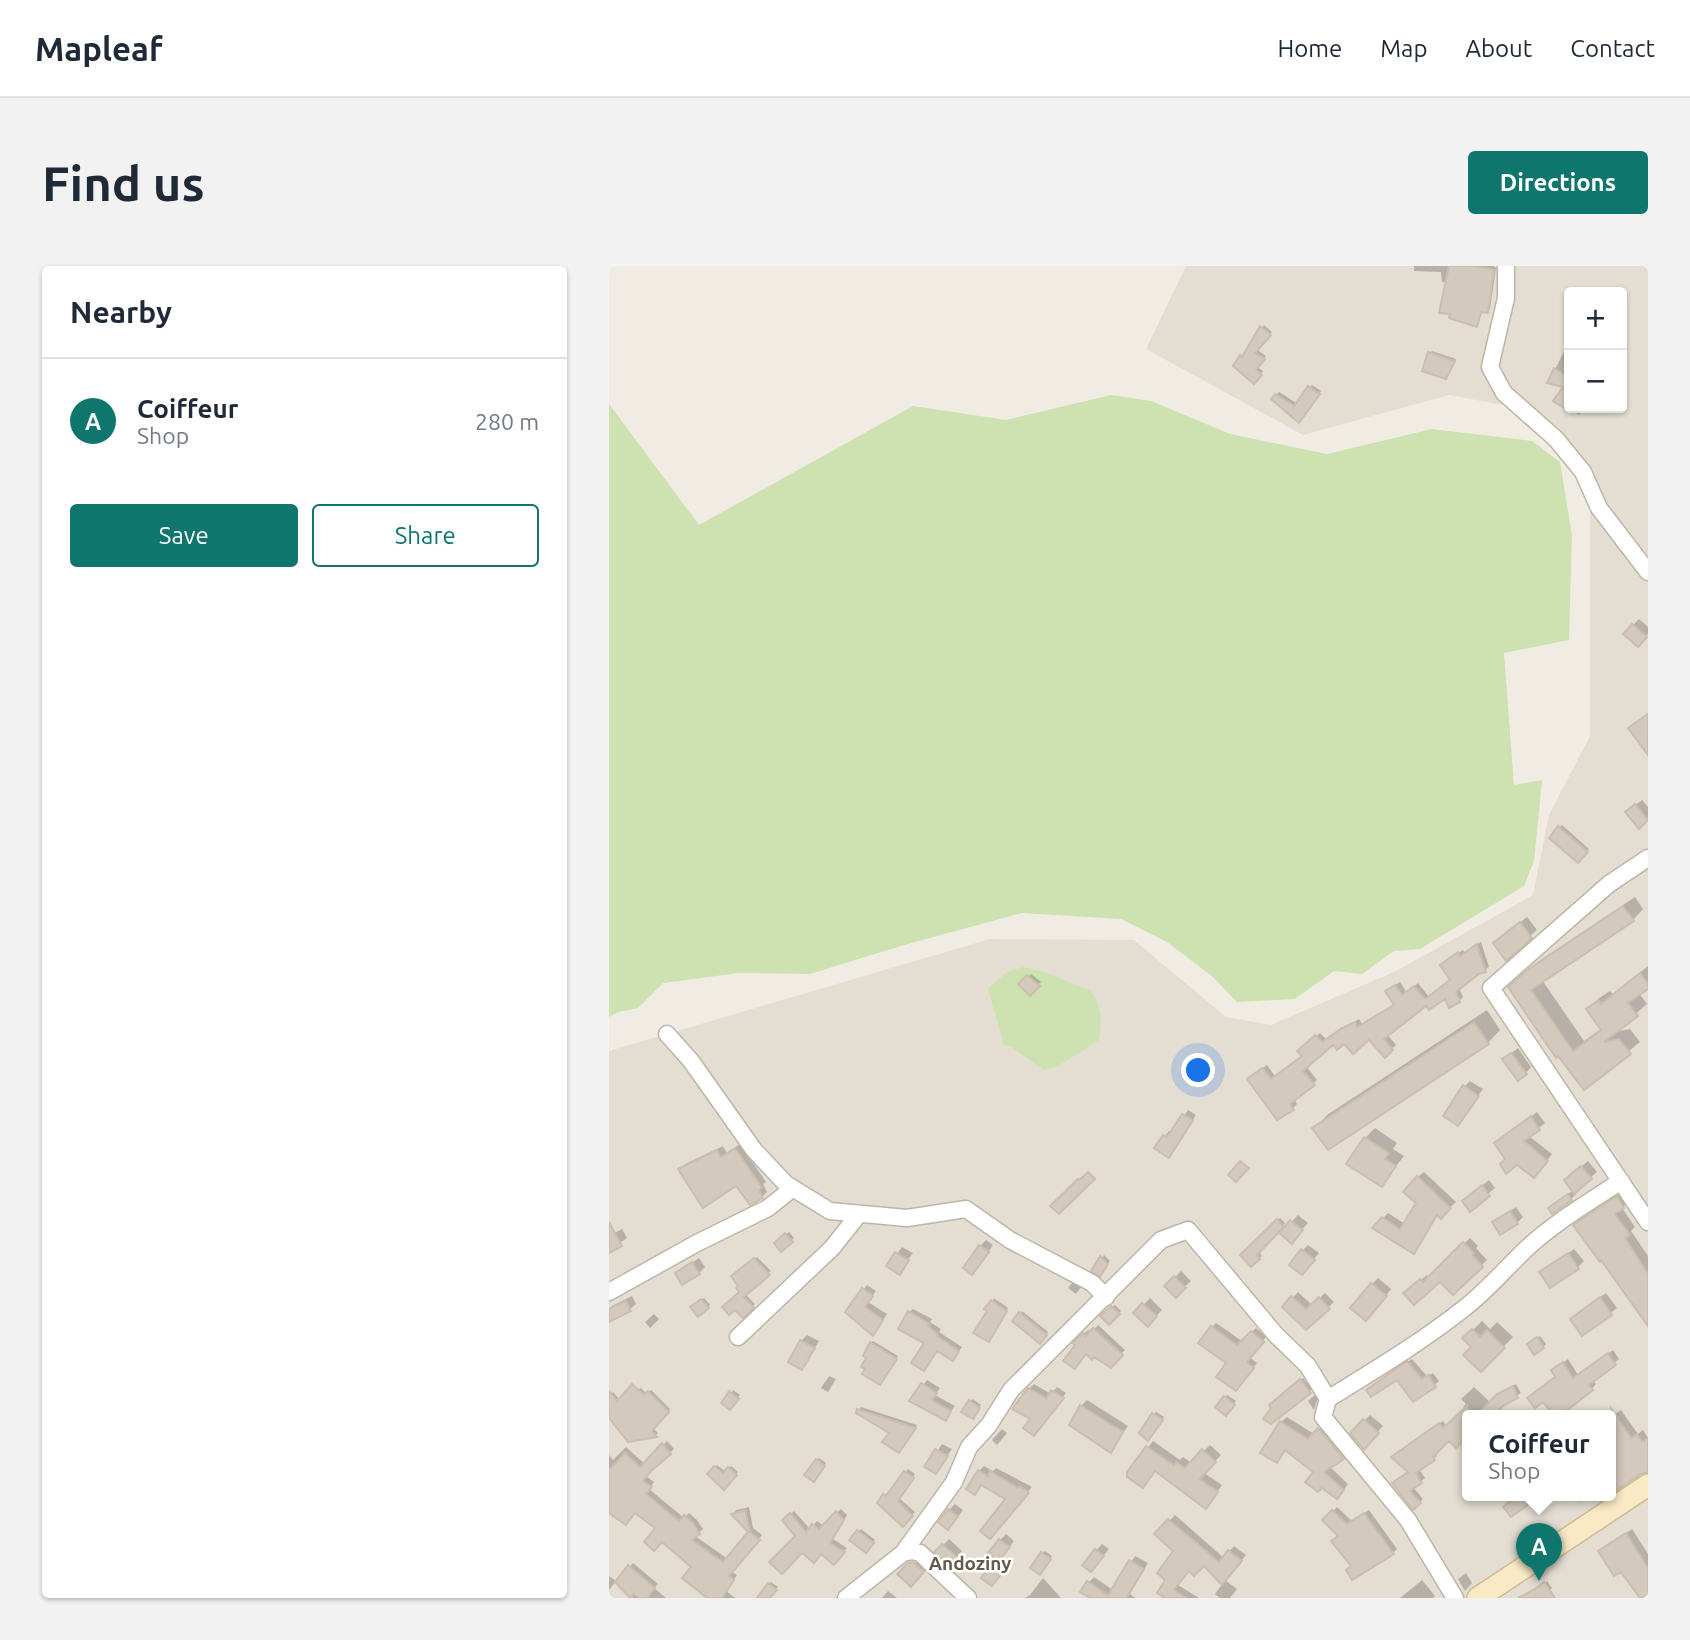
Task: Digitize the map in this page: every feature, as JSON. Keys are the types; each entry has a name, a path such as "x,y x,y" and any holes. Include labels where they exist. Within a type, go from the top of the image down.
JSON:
{"street":[{"path":"1506,266 1506,298 1490,367 1504,393 1556,439 1583,472 1599,508 1648,572"},
{"path":"1648,858 1609,884 1491,988 1648,1222"},
{"path":"667,1034 691,1060 754,1150 786,1184 830,1211 907,1218 966,1209 1010,1240 1091,1283 1106,1297"},
{"path":"1455,1598 1408,1520 1323,1417 1328,1399 1461,1311 1491,1287 1525,1250 1558,1223 1621,1181"},
{"path":"609,1293 768,1208 793,1188"},
{"path":"738,1337 832,1248 859,1213"},
{"path":"846,1598 903,1553 954,1482 969,1447 989,1425 1011,1390 1034,1364 1106,1297 1161,1240 1188,1230 1276,1335 1308,1366 1328,1399"},
{"path":"1478,1598 1648,1485"},
{"path":"903,1553 920,1553 968,1598"}],"shaded area":[{"path":"1186,266 1648,266 1648,1598 609,1598 609,1051 990,939 1134,940 1226,1017 1271,1025 1396,971 1533,895 1549,815 1590,736 1590,475 1536,411 1449,395 1303,435 1146,349"}],"green space":[{"path":"1111,395 1151,401 1230,434 1327,454 1432,429 1532,441 1560,462 1572,535 1569,640 1504,653 1514,785 1542,780 1534,861 1524,886 1420,949 1394,951 1362,974 1334,971 1295,999 1237,1002 1213,977 1167,942 1121,919 1022,913 810,974 739,973 663,983 638,1008 618,1012 609,1017 609,404 699,525 913,406 1006,420"},
{"path":"1023,967 1044,972 1091,991 1100,1014 1099,1040 1058,1066 1044,1070 1004,1045 988,989 1007,972"}],"building":[{"path":"1449,266 1475,266 1494,270 1488,313 1481,312 1477,327 1449,318 1450,314 1439,313"},
{"path":"1260,326 1271,335 1255,353 1265,359 1256,370 1262,375 1254,384 1233,366 1240,355 1242,357"},
{"path":"1428,352 1455,361 1446,379 1422,371"},
{"path":"1554,368 1564,374 1564,408 1553,401 1563,387 1547,383"},
{"path":"1308,386 1320,394 1299,423 1271,399 1275,394 1294,406"},
{"path":"1632,624 1647,637 1638,647 1623,634"},
{"path":"1648,714 1648,755 1628,728"},
{"path":"1635,804 1648,820 1639,829 1625,812"},
{"path":"1558,826 1588,852 1578,863 1549,838"},
{"path":"1623,906 1634,921 1531,990 1573,1051 1601,1030 1586,1009 1599,1000 1601,1004 1640,973 1648,983 1648,989 1628,1003 1638,1016 1604,1042 1619,1039 1631,1054 1584,1090 1558,1056 1556,1058 1508,987 1526,971"},
{"path":"1520,922 1532,938 1506,961 1493,943"},
{"path":"1477,944 1486,972 1479,974 1456,992 1460,1002 1449,1008 1445,999 1429,1010 1426,1006 1384,1039 1393,1050 1385,1058 1369,1040 1353,1054 1344,1044 1337,1050 1333,1045 1303,1071 1315,1085 1290,1104 1294,1110 1277,1120 1247,1079 1262,1068 1271,1079 1302,1056 1297,1051 1315,1035 1322,1042 1342,1028 1355,1022 1357,1027 1394,1005 1385,991 1395,985 1402,995 1414,986 1425,999 1450,980 1440,965 1458,952 1460,956"},
{"path":"1027,975 1040,986 1030,996 1018,984"},
{"path":"1474,1022 1489,1044 1328,1150 1312,1128"},
{"path":"1511,1053 1527,1074 1518,1081 1502,1059"},
{"path":"1463,1085 1479,1096 1458,1126 1443,1116"},
{"path":"1182,1114 1193,1120 1169,1158 1154,1148 1163,1135 1167,1137"},
{"path":"1531,1116 1540,1130 1524,1141 1548,1161 1534,1178 1517,1165 1506,1174 1500,1164 1505,1159 1494,1143"},
{"path":"1364,1137 1389,1153 1385,1159 1396,1166 1382,1187 1346,1164"},
{"path":"735,1148 762,1188 759,1190 763,1198 750,1205 736,1186 703,1208 678,1169 717,1150 721,1157"},
{"path":"1240,1161 1249,1168 1236,1182 1228,1175"},
{"path":"1581,1166 1592,1179 1574,1194 1564,1180"},
{"path":"1088,1172 1095,1179 1059,1214 1050,1206"},
{"path":"1417,1176 1451,1208 1441,1219 1437,1215 1414,1254 1372,1228 1382,1217 1400,1229 1416,1203 1403,1192"},
{"path":"1482,1185 1490,1196 1470,1212 1462,1201"},
{"path":"1568,1194 1572,1200 1552,1214 1548,1208"},
{"path":"1617,1196 1624,1208 1615,1214 1630,1235 1625,1238 1648,1274 1648,1326 1573,1225"},
{"path":"1510,1211 1518,1224 1500,1235 1492,1222"},
{"path":"1277,1219 1284,1227 1257,1255 1260,1259 1251,1267 1240,1255"},
{"path":"1290,1220 1303,1230 1292,1244 1279,1233"},
{"path":"609,1222 622,1246 609,1253"},
{"path":"785,1233 793,1242 781,1252 774,1243"},
{"path":"1463,1242 1483,1267 1453,1295 1440,1282 1414,1305 1403,1293 1420,1279 1423,1282"},
{"path":"979,1245 989,1252 972,1275 963,1268"},
{"path":"1301,1249 1315,1260 1302,1275 1289,1265"},
{"path":"895,1252 909,1260 900,1275 886,1266"},
{"path":"1568,1253 1579,1269 1550,1288 1539,1272"},
{"path":"1100,1256 1108,1264 1100,1277 1091,1271"},
{"path":"754,1258 770,1275 744,1297 754,1308 743,1318 735,1310 729,1315 722,1307 739,1292 731,1276"},
{"path":"692,1262 700,1274 682,1285 675,1273"},
{"path":"1174,1276 1186,1288 1176,1298 1164,1286"},
{"path":"1371,1283 1387,1296 1366,1321 1350,1308"},
{"path":"862,1288 873,1296 865,1307 883,1320 873,1336 845,1312"},
{"path":"1291,1296 1306,1309 1319,1297 1330,1309 1306,1330 1282,1307"},
{"path":"1600,1297 1612,1315 1582,1336 1570,1319"},
{"path":"701,1299 709,1308 698,1317 690,1307"},
{"path":"991,1300 1007,1311 989,1342 973,1333"},
{"path":"626,1301 631,1311 609,1322 609,1309"},
{"path":"1142,1303 1157,1316 1148,1327 1133,1313"},
{"path":"1111,1306 1120,1314 1109,1325 1100,1316"},
{"path":"908,1311 930,1324 928,1326 937,1336 959,1351 953,1361 937,1351 924,1371 911,1363 924,1343 898,1329"},
{"path":"1019,1312 1047,1335 1040,1344 1012,1321"},
{"path":"1211,1326 1237,1345 1251,1331 1264,1342 1247,1362 1254,1368 1236,1391 1216,1377 1226,1363 1198,1343"},
{"path":"1093,1328 1123,1355 1111,1368 1094,1357 1092,1360 1086,1354 1075,1369 1063,1361 1075,1345 1072,1343 1083,1333 1086,1336"},
{"path":"1472,1329 1480,1337 1487,1330 1505,1348 1481,1372 1463,1355 1471,1347 1462,1338"},
{"path":"1537,1337 1544,1348 1534,1355 1527,1344"},
{"path":"800,1340 815,1348 802,1370 788,1362"},
{"path":"870,1342 897,1359 880,1385 862,1374 865,1369 861,1367 866,1358 863,1356"},
{"path":"1608,1353 1616,1365 1589,1385 1593,1390 1567,1410 1550,1410 1543,1402 1535,1408 1527,1398 1555,1377 1551,1370 1563,1362 1573,1378"},
{"path":"1407,1361 1422,1379 1428,1375 1436,1387 1413,1402 1397,1380 1371,1397 1366,1390"},
{"path":"1300,1379 1311,1393 1271,1424 1263,1419 1271,1408 1269,1405"},
{"path":"921,1383 937,1393 932,1400 951,1411 946,1421 909,1401"},
{"path":"632,1384 644,1395 648,1391 669,1412 652,1431 657,1437 628,1442 609,1418 609,1391 617,1401"},
{"path":"1513,1386 1518,1398 1499,1410 1481,1410 1497,1394"},
{"path":"1028,1388 1046,1398 1051,1390 1064,1398 1034,1436 1023,1428 1030,1419 1012,1409"},
{"path":"729,1391 739,1399 730,1410 721,1403"},
{"path":"1224,1396 1235,1405 1226,1416 1215,1407"},
{"path":"969,1400 980,1408 973,1419 961,1412"},
{"path":"1080,1405 1123,1432 1111,1453 1069,1425"},
{"path":"857,1409 916,1428 899,1453 882,1442 889,1433 856,1413"},
{"path":"1462,1411 1462,1442 1456,1448 1449,1441 1433,1457 1435,1460 1416,1473 1422,1483 1410,1491 1421,1503 1413,1510 1392,1483 1408,1472 1391,1457 1439,1423 1443,1428"},
{"path":"1152,1413 1163,1420 1148,1441 1139,1433"},
{"path":"1616,1415 1632,1438 1637,1434 1642,1442 1648,1438 1648,1472 1616,1491"},
{"path":"1363,1419 1379,1433 1364,1450 1350,1433"},
{"path":"1280,1421 1308,1439 1318,1428 1344,1459 1324,1472 1344,1490 1337,1499 1322,1488 1318,1492 1305,1482 1313,1472 1285,1450 1277,1463 1260,1453"},
{"path":"662,1443 671,1454 643,1481 652,1487 646,1494 679,1521 684,1515 693,1523 700,1534 692,1540 723,1562 748,1532 731,1514 745,1510 750,1532 760,1540 729,1576 734,1580 722,1598 707,1598 682,1578 691,1567 662,1542 654,1551 644,1542 655,1528 635,1513 626,1525 609,1513 609,1470 625,1453 640,1467"},
{"path":"1146,1446 1174,1465 1176,1462 1185,1468 1202,1449 1216,1462 1200,1479 1218,1492 1206,1509 1155,1471 1143,1488 1127,1477 1127,1472"},
{"path":"935,1449 948,1456 936,1474 924,1467"},
{"path":"816,1459 825,1466 814,1482 804,1475"},
{"path":"714,1466 723,1473 728,1467 737,1475 724,1490 707,1474"},
{"path":"978,1470 988,1476 990,1471 1029,1493 990,1539 980,1531 1005,1499 981,1485 975,1495 966,1489"},
{"path":"904,1471 914,1478 898,1501 913,1516 903,1527 877,1503 883,1494 886,1496"},
{"path":"1510,1501 1527,1501 1529,1504 1511,1517 1503,1507"},
{"path":"948,1509 958,1516 948,1530 938,1522"},
{"path":"1332,1510 1347,1524 1364,1513 1394,1554 1352,1580 1346,1570 1351,1566 1331,1541 1338,1536 1322,1520"},
{"path":"836,1511 844,1520 830,1543 845,1552 834,1565 821,1554 814,1563 802,1553 782,1574 769,1562 795,1536 782,1520 790,1513 806,1532 812,1524 819,1529"},
{"path":"1168,1519 1219,1562 1228,1550 1242,1561 1222,1585 1204,1566 1194,1576 1189,1571 1174,1590 1186,1598 1165,1598 1157,1593 1165,1580 1157,1573 1173,1551 1154,1534"},
{"path":"857,1530 874,1543 866,1553 849,1540"},
{"path":"1626,1533 1648,1568 1648,1598 1640,1598 1621,1572 1614,1576 1598,1551"},
{"path":"999,1539 1010,1547 999,1561 988,1553"},
{"path":"942,1544 958,1558 950,1567 934,1552"},
{"path":"1095,1549 1104,1556 1091,1572 1082,1565"},
{"path":"1041,1552 1051,1559 1040,1575 1030,1568"},
{"path":"1129,1560 1144,1569 1126,1598 1090,1598 1080,1592 1087,1581 1108,1595"},
{"path":"913,1562 924,1572 911,1587 897,1574 908,1563"},
{"path":"628,1565 655,1588 647,1598 639,1598 634,1594 630,1598 615,1582"},
{"path":"991,1565 1002,1573 992,1586 981,1578"},
{"path":"1544,1582 1555,1598 1518,1598 1535,1589"},
{"path":"768,1583 777,1590 770,1598 757,1598"}],"place":[{"name":"Coiffeur","path":"1539,1581"}],"district":[{"name":"Andoziny","path":"970,1563"}]}
